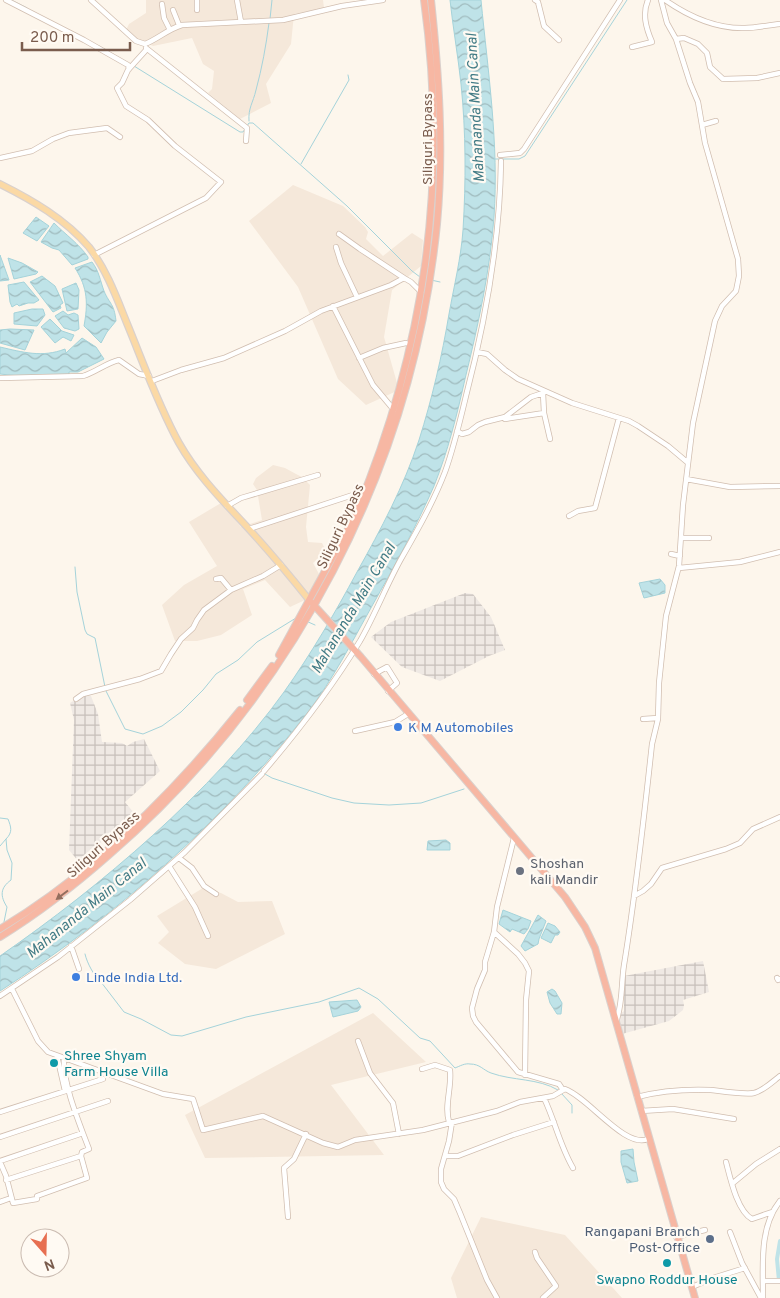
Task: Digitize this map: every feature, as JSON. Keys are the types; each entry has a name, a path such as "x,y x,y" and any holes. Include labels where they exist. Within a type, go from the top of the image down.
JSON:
{"highway":[{"path":"424,0 432,69 434,133 432,208 427,275"},
{"name":"Siliguri Bypass","path":"1,933 72,888 172,797 222,740 266,683 349,540 388,442 402,400 415,347 424,288 437,227 441,154 439,68 431,0"},
{"path":"424,288 394,410 353,520 312,603 566,897 585,927 595,948 648,1139 695,1298"}],"main road":[{"path":"0,184 31,200 60,220 75,232 94,255 116,297 150,379 180,444 227,506 281,565 312,603"}],"street":[{"path":"6,0 132,66"},
{"path":"91,0 117,25 245,128 246,141"},
{"path":"197,0 197,10"},
{"path":"237,0 241,22"},
{"path":"141,44 159,38 179,26 270,21 342,6 383,0"},
{"path":"535,0 538,2 544,26 559,40"},
{"path":"500,155 520,153 524,149 620,0"},
{"path":"632,47 652,42 645,22 644,10 648,0"},
{"path":"616,1023 619,1014 623,968 634,896 652,744 658,718 659,683 666,616 679,568 692,423 715,321 722,306 736,291 739,276 736,251 710,164 698,102 690,84 676,40 667,23 661,0"},
{"path":"665,0 682,12 728,28 780,24"},
{"path":"162,4 164,18 170,30"},
{"path":"173,10 179,26"},
{"path":"676,40 684,38 698,44 707,53 710,67 723,79 757,78 780,73"},
{"path":"94,255 206,198 221,182 175,146 148,120 126,106 117,88 132,66 147,49"},
{"path":"702,125 716,121"},
{"path":"0,158 32,151 53,139 69,133 107,128 120,137"},
{"path":"0,996 71,946 130,900 179,858 263,773 311,714 353,649 430,507 445,471 477,352 488,298 499,207 501,161"},
{"path":"339,234 404,278 424,288"},
{"path":"336,247 357,297"},
{"path":"0,378 83,376 119,360 150,379 224,358 285,331 321,311 391,285 404,278"},
{"path":"333,306 373,385 394,410"},
{"path":"359,358 383,348 406,343"},
{"path":"477,352 487,354 518,379 545,392 638,426 668,446 687,462"},
{"path":"545,392 544,413 550,439"},
{"path":"457,431 462,434 469,432 478,425 505,417 531,397 545,392"},
{"path":"493,419 494,421 544,413"},
{"path":"569,516 578,510 595,508 619,418"},
{"path":"227,506 241,498 318,475"},
{"path":"686,479 730,487 780,486"},
{"path":"249,529 365,491"},
{"path":"682,538 709,538"},
{"path":"679,568 740,562 780,552"},
{"path":"671,554 680,556"},
{"path":"76,699 83,694 140,679 161,671 180,641 193,628 204,610 231,590 281,565"},
{"path":"216,579 221,578 231,590"},
{"path":"374,674 387,667 397,683 388,691"},
{"path":"355,731 395,722 408,714"},
{"path":"643,719 658,718"},
{"path":"634,896 651,884 662,868 726,849 740,842 753,829 780,817"},
{"path":"514,838 497,907 494,932 485,962 485,970 472,1008 473,1016 518,1072 559,1084 563,1090"},
{"path":"179,858 192,868 204,886 216,894"},
{"path":"169,866 208,936"},
{"path":"494,932 518,954 529,971 526,1000 525,1075"},
{"path":"71,946 79,969"},
{"path":"12,989 42,1046 48,1052 163,1094 193,1099 203,1130 260,1116 338,1147 355,1140 423,1130 497,1112 520,1102 553,1096 563,1090 571,1091 592,1106 624,1135 639,1140 648,1139"},
{"path":"358,1041 370,1074 393,1104 399,1134"},
{"path":"0,1178 6,1178 81,1156 82,1152 89,1149 67,1090 57,1056"},
{"path":"64,1058 63,1068 67,1090"},
{"path":"422,1069 435,1065 450,1070 451,1083 447,1112 450,1122 445,1156 440,1174 444,1189 454,1199 487,1280 497,1298"},
{"path":"637,1097 657,1092 679,1090 752,1093 767,1086 780,1076"},
{"path":"0,1112 103,1079"},
{"path":"544,1098 551,1111 566,1157 573,1168"},
{"path":"0,1137 108,1101"},
{"path":"641,1111 673,1109 734,1119"},
{"path":"445,1156 458,1156 554,1122"},
{"path":"81,1156 87,1178 37,1196 37,1199 13,1203 0,1161 83,1133"},
{"path":"288,1216 284,1168 294,1159 306,1134"},
{"path":"733,1184 749,1169 780,1148"},
{"path":"726,1162 740,1206 748,1217 752,1219 772,1212"},
{"path":"0,1202 11,1198"},
{"path":"762,1298 762,1270 766,1229 772,1212 780,1201"},
{"path":"676,1237 705,1230"},
{"path":"730,1232 745,1268 762,1298"},
{"path":"535,1252 556,1286 543,1298"},
{"path":"692,1287 745,1268"},
{"path":"763,1282 780,1281"}],"shaded area":[{"path":"146,0 323,0 324,8 294,14 291,44 266,84 271,103 240,119 208,93 212,89 214,71 203,64 192,38 153,46 133,37 126,30 129,24 146,13"},
{"path":"293,185 343,206 365,227 368,232 366,239 383,256 412,233 423,240 421,266 392,290 384,337 399,390 366,405 338,379 298,287 249,221"},
{"path":"273,465 285,468 302,477 310,485 306,527 308,542 322,543 326,551 313,563 319,574 311,591 305,600 290,607 265,580 243,589 252,615 221,635 197,641 175,641 162,605 184,585 217,566 189,522 221,503 241,527 262,520 257,490 253,484 256,478"},
{"path":"465,593 473,594 491,617 505,650 440,681 402,667 371,637 391,622"},
{"path":"83,695 91,696 98,714 102,742 122,743 127,746 144,739 160,771 125,802 134,813 79,862 69,850 74,720 70,703"},
{"path":"203,888 221,893 238,902 272,901 285,934 216,969 185,964 158,943 169,932 157,916"},
{"path":"703,961 709,992 683,1000 683,1010 669,1021 622,1034 619,1020 620,1014 624,1011 624,976"},
{"path":"373,1013 426,1062 331,1085 384,1155 205,1158 185,1115"},
{"path":"481,1217 565,1235 622,1298 457,1298 451,1278"}],"water":[{"name":"Mahananda Main Canal","path":"450,0 481,0 494,135 495,190 490,258 483,298 452,433 434,486 397,562 350,647 308,712 275,752 241,791 204,828 126,899 43,962 0,991 0,956 77,899 153,835 223,766 255,729 304,663 375,540 399,491 419,440 432,393 443,346 462,240 465,139 461,84"},
{"path":"36,217 49,226 37,241 23,233"},
{"path":"54,223 80,248 88,259 72,265 59,250 41,242"},
{"path":"0,255 9,280 0,281"},
{"path":"8,258 22,263 38,272 14,279"},
{"path":"92,262 113,307 116,321 101,343 84,326 86,310 85,289 75,268"},
{"path":"42,276 55,286 63,303 60,305 61,308 53,312 30,282"},
{"path":"24,282 39,300 19,306 17,304 12,307 8,285"},
{"path":"76,283 79,290 78,309 67,311 62,289"},
{"path":"32,309 43,309 45,315 37,326 14,324 14,313"},
{"path":"63,311 68,315 74,313 78,315 79,329 75,331 64,328 55,316"},
{"path":"50,319 62,331 74,335 71,341 63,337 55,343 41,327"},
{"path":"0,330 34,330 25,350 0,343"},
{"path":"82,338 96,347 104,359 78,372 69,372 69,375 19,376 0,374 0,347 40,354 65,349 66,353"},
{"path":"660,579 665,585 665,593 644,598 639,583"},
{"path":"446,840 450,843 450,850 427,850 428,841"},
{"path":"503,910 531,921 524,934 512,929 510,932 499,924"},
{"path":"538,915 546,921 538,944 525,951 521,946"},
{"path":"548,923 555,926 560,932 558,935 555,935 551,943 541,938"},
{"path":"552,989 562,1003 561,1014 557,1014 550,1003 547,992"},
{"path":"357,1000 361,1007 358,1011 333,1017 329,1002"},
{"path":"633,1149 638,1181 627,1183 621,1162 621,1151"}],"waterway":[{"path":"11,0 27,8"},
{"path":"270,19 272,0"},
{"name":"Mahananda Main Canal","path":"494,159 519,159 525,156 627,0"},
{"path":"249,121 250,109 262,65 269,23"},
{"path":"99,46 130,64"},
{"path":"134,66 240,132 243,132 249,123 253,123 347,206 420,277"},
{"path":"301,164 349,80 348,75"},
{"path":"431,280 440,282"},
{"path":"75,567 77,592 85,630 87,634 95,638 105,687"},
{"path":"106,691 125,729 143,734 162,726 181,712 216,674 238,660 257,642 296,618"},
{"path":"306,621 315,625"},
{"path":"265,774 332,798 354,803 389,805 421,803 464,789"},
{"path":"0,818 8,819 11,829 6,839 7,850 12,863 11,880 2,892 7,907 4,922"},
{"path":"0,846 6,839"},
{"path":"85,954 93,973 124,1012 171,1035 182,1036 246,1017 319,1002 359,988 378,999 420,1038 430,1041 455,1068 464,1064 473,1064 499,1076 534,1081 558,1090"},
{"path":"561,1093 572,1105 572,1113"},
{"path":"779,1281 777,1259 780,1241"}],"place":[{"name":"K M Automobiles","path":"398,727"},
{"name":"Shoshan kali Mandir","path":"520,871"},
{"name":"Linde India Ltd.","path":"76,977"},
{"name":"Shree Shyam Farm House Villa","path":"54,1063"},
{"name":"Rangapani Branch Post-Office","path":"710,1239"},
{"name":"Swapno Roddur House","path":"667,1263"}]}
